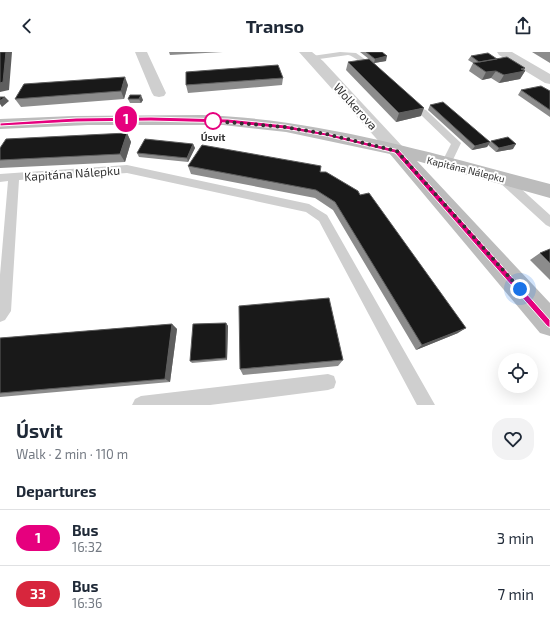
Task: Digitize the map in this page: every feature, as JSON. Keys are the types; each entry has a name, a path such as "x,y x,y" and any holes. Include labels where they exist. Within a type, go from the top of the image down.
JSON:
{"street":[{"path":"141,52 159,93"},
{"path":"503,52 550,80"},
{"name":"Wolkerova","path":"309,55 397,151 550,323"},
{"name":"Kapitána Nálepku","path":"0,124 76,120 151,119 228,121 292,128 397,151 550,191"}],"lane":[{"path":"309,55 348,53 354,54 362,60"},
{"path":"423,112 456,143 446,164"},
{"name":"Kapitána Nálepku","path":"0,178 127,169 308,208 323,218 426,405"},
{"path":"0,315 4,311 14,177"},
{"path":"503,179 550,222"},
{"path":"141,405 328,382"}],"building":[{"path":"0,52 6,52 3,82 0,83"},
{"path":"366,52 382,52 387,56 375,59"},
{"path":"488,53 497,59 479,62 471,56"},
{"path":"507,57 525,68 521,69 525,71 504,75 496,71 486,72 473,63"},
{"path":"369,59 424,108 399,113 348,62"},
{"path":"278,65 283,78 186,85 186,72"},
{"path":"125,77 121,91 15,99 24,84"},
{"path":"541,86 550,91 550,110 521,90"},
{"path":"130,95 141,95 139,99 128,99"},
{"path":"443,102 490,142 475,146 430,105"},
{"path":"127,133 120,154 0,160 0,148 6,139"},
{"path":"508,137 516,144 499,148 491,141"},
{"path":"145,139 193,144 187,158 137,153"},
{"path":"202,145 321,166 320,172 326,172 358,191 360,195 369,193 466,328 422,345 335,202 316,190 188,166"},
{"path":"550,249 550,263 540,253"},
{"path":"329,298 343,360 240,369 239,306"},
{"path":"226,323 226,358 190,361 193,324"},
{"path":"172,324 165,379 0,393 0,338"}],"bus line":[{"name":"1","path":"0,124 76,120 151,119 228,121 285,127 326,134 397,151 550,323"}],"place":[{"name":"Úsvit","path":"213,121"}],"route":[{"path":"213,121 228,121 285,127 326,134 397,151 520,289"}]}
